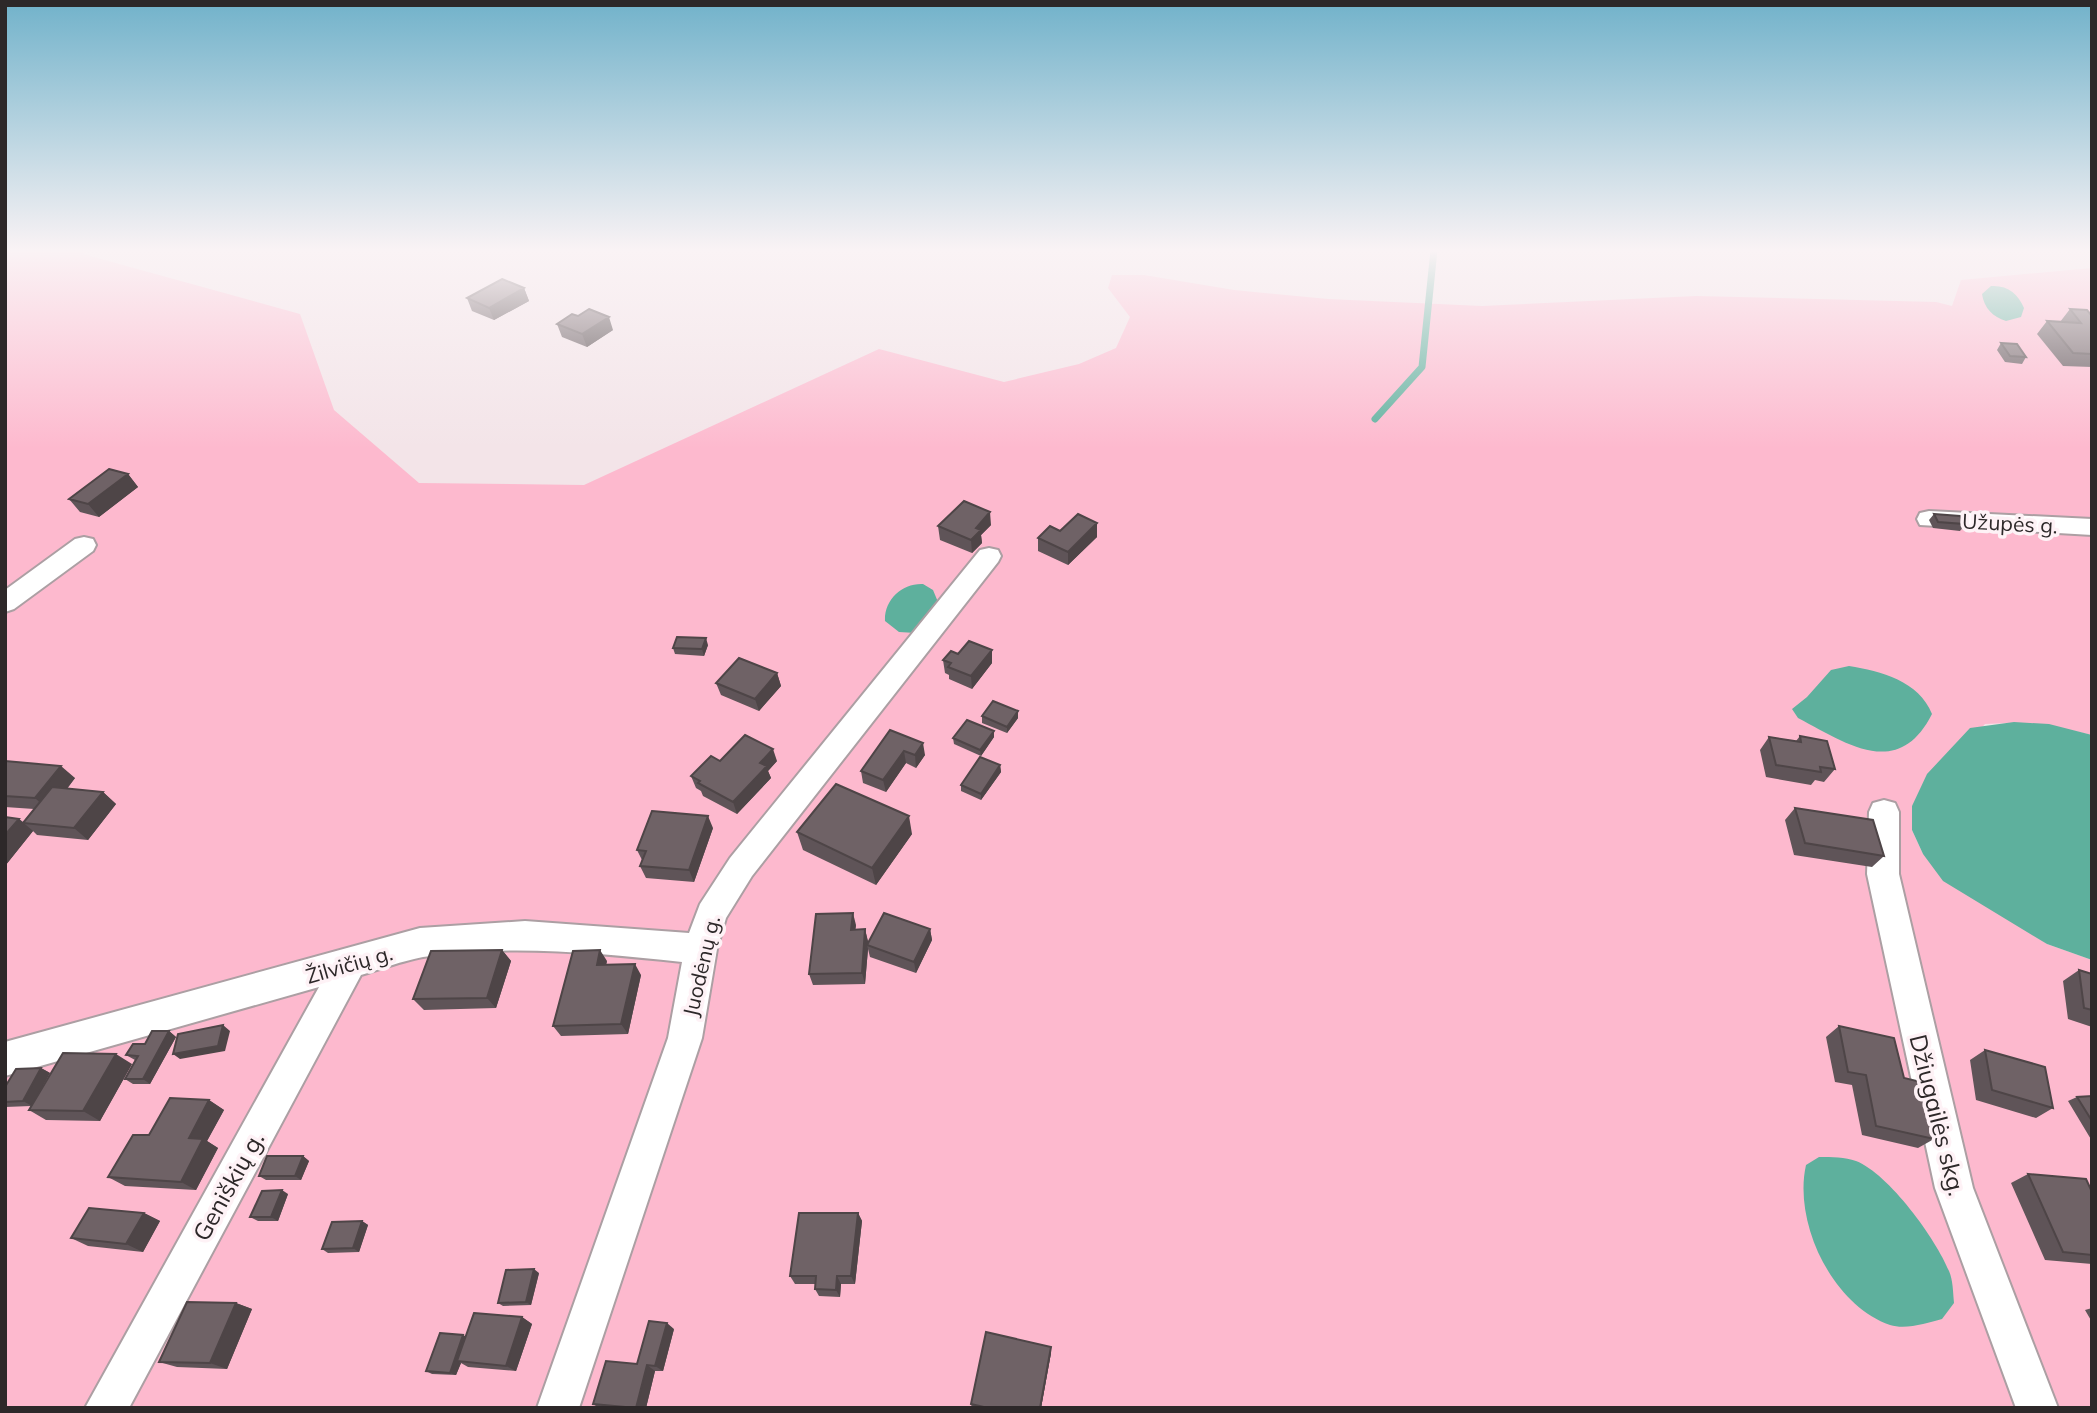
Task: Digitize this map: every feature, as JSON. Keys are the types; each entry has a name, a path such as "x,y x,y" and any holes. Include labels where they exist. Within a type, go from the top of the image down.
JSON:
{"street":[{"name":"Užupės g.","path":"1929,519 2092,527"},
{"path":"5,603 84,545"},
{"name":"Juodėnų g.","path":"558,1408 685,1038 701,948 711,914 741,867 989,556"},
{"name":"Džiugailės skg.","path":"1884,812 1883,874 1954,1188 2037,1408"},
{"name":"Žilvičių g.","path":"5,1059 420,943 465,936 511,934 701,948"},
{"name":"Geniškių g.","path":"106,1408 349,964"}],"shaded area":[{"path":"5,316 301,316 334,410 419,483 584,485 879,349 1004,382 1079,364 1116,348 1129,316 2092,316 2092,735 2039,725 1985,724 1912,806 1912,830 1923,854 2047,944 2092,960 2092,1408 5,1408"},
{"path":"1996,316 2021,316 2006,321"},
{"path":"923,584 933,590 938,602 916,633 899,632 885,621 885,613 891,600 908,586"},
{"path":"1849,666 1886,675 1918,693 1932,714 1918,734 1903,746 1887,751 1870,750 1834,737 1798,718 1792,709 1807,697 1831,670"},
{"path":"2014,722 2049,724 2092,735 2092,960 2047,944 1943,881 1923,854 1912,830 1912,806 1927,774 1970,728"},
{"path":"1819,1157 1847,1159 1869,1168 1883,1179 1923,1226 1943,1258 1953,1286 1954,1303 1942,1319 1910,1326 1890,1325 1869,1315 1851,1300 1835,1281 1821,1259 1805,1211 1803,1187 1806,1165"}],"building":[{"path":"569,316 609,317 582,334 557,324"},
{"path":"2075,316 2092,316 2092,354 2073,353 2047,321 2081,323"},
{"path":"2001,343 2017,344 2026,357 2010,356"},
{"path":"109,469 128,474 88,504 69,499"},
{"path":"964,501 990,512 976,528 981,530 971,540 938,526"},
{"path":"1078,514 1097,523 1068,552 1038,538 1050,526 1060,531"},
{"path":"1934,514 1960,516 1965,524 1938,522"},
{"path":"677,637 706,638 702,649 673,648"},
{"path":"969,641 992,650 971,676 948,667 951,663 943,660 951,651 958,654"},
{"path":"739,658 777,673 755,699 716,683"},
{"path":"993,701 1018,711 1007,727 982,716"},
{"path":"967,720 994,731 980,750 953,738"},
{"path":"890,730 923,743 915,755 904,751 883,780 861,771"},
{"path":"745,735 773,749 760,763 767,766 733,802 698,783 700,781 691,776 711,756 720,761"},
{"path":"1800,736 1827,741 1835,769 1820,767 1821,772 1776,765 1769,737 1801,742"},
{"path":"980,757 1000,765 981,794 961,785"},
{"path":"5,761 61,766 35,798 5,796"},
{"path":"836,784 909,816 872,868 797,832"},
{"path":"52,787 103,792 74,828 23,823"},
{"path":"1795,808 1873,820 1884,856 1805,843"},
{"path":"652,811 708,816 689,870 640,866 646,851 637,850"},
{"path":"5,817 19,819 5,835"},
{"path":"853,913 851,930 865,929 862,973 809,974 816,914"},
{"path":"884,913 930,929 914,962 867,945"},
{"path":"502,950 487,998 413,999 431,951"},
{"path":"600,950 597,965 635,964 621,1024 553,1026 573,951"},
{"path":"2079,970 2092,974 2092,1010 2084,1008"},
{"path":"223,1025 218,1046 173,1054 178,1034"},
{"path":"1839,1026 1894,1038 1904,1078 1921,1082 1934,1139 1876,1126 1866,1075 1848,1072"},
{"path":"152,1031 169,1031 143,1079 125,1079 138,1056 126,1055 133,1044 145,1044"},
{"path":"1985,1050 2045,1067 2053,1108 1992,1090"},
{"path":"63,1053 116,1054 83,1111 29,1110"},
{"path":"41,1068 23,1101 5,1102 5,1087 16,1069"},
{"path":"2092,1096 2092,1121 2077,1097"},
{"path":"170,1098 209,1100 189,1138 203,1139 181,1182 108,1177 133,1135 149,1135"},
{"path":"267,1156 303,1156 295,1176 259,1176"},
{"path":"2028,1174 2086,1179 2092,1192 2092,1255 2063,1252"},
{"path":"282,1190 271,1217 250,1217 262,1191"},
{"path":"89,1208 144,1213 126,1244 71,1238"},
{"path":"799,1213 858,1213 851,1276 837,1276 836,1290 815,1289 816,1276 790,1276"},
{"path":"362,1221 353,1248 322,1249 332,1222"},
{"path":"534,1269 526,1302 498,1303 506,1270"},
{"path":"187,1302 236,1303 210,1363 159,1362"},
{"path":"474,1313 522,1317 506,1366 457,1361"},
{"path":"649,1321 667,1323 655,1366 647,1365 636,1408 593,1404 606,1361 637,1364"},
{"path":"986,1332 1051,1347 1040,1408 988,1408 971,1404"},
{"path":"440,1333 463,1335 450,1373 426,1371"}],"waterway":[{"path":"1375,419 1422,367 1427,316"}]}
